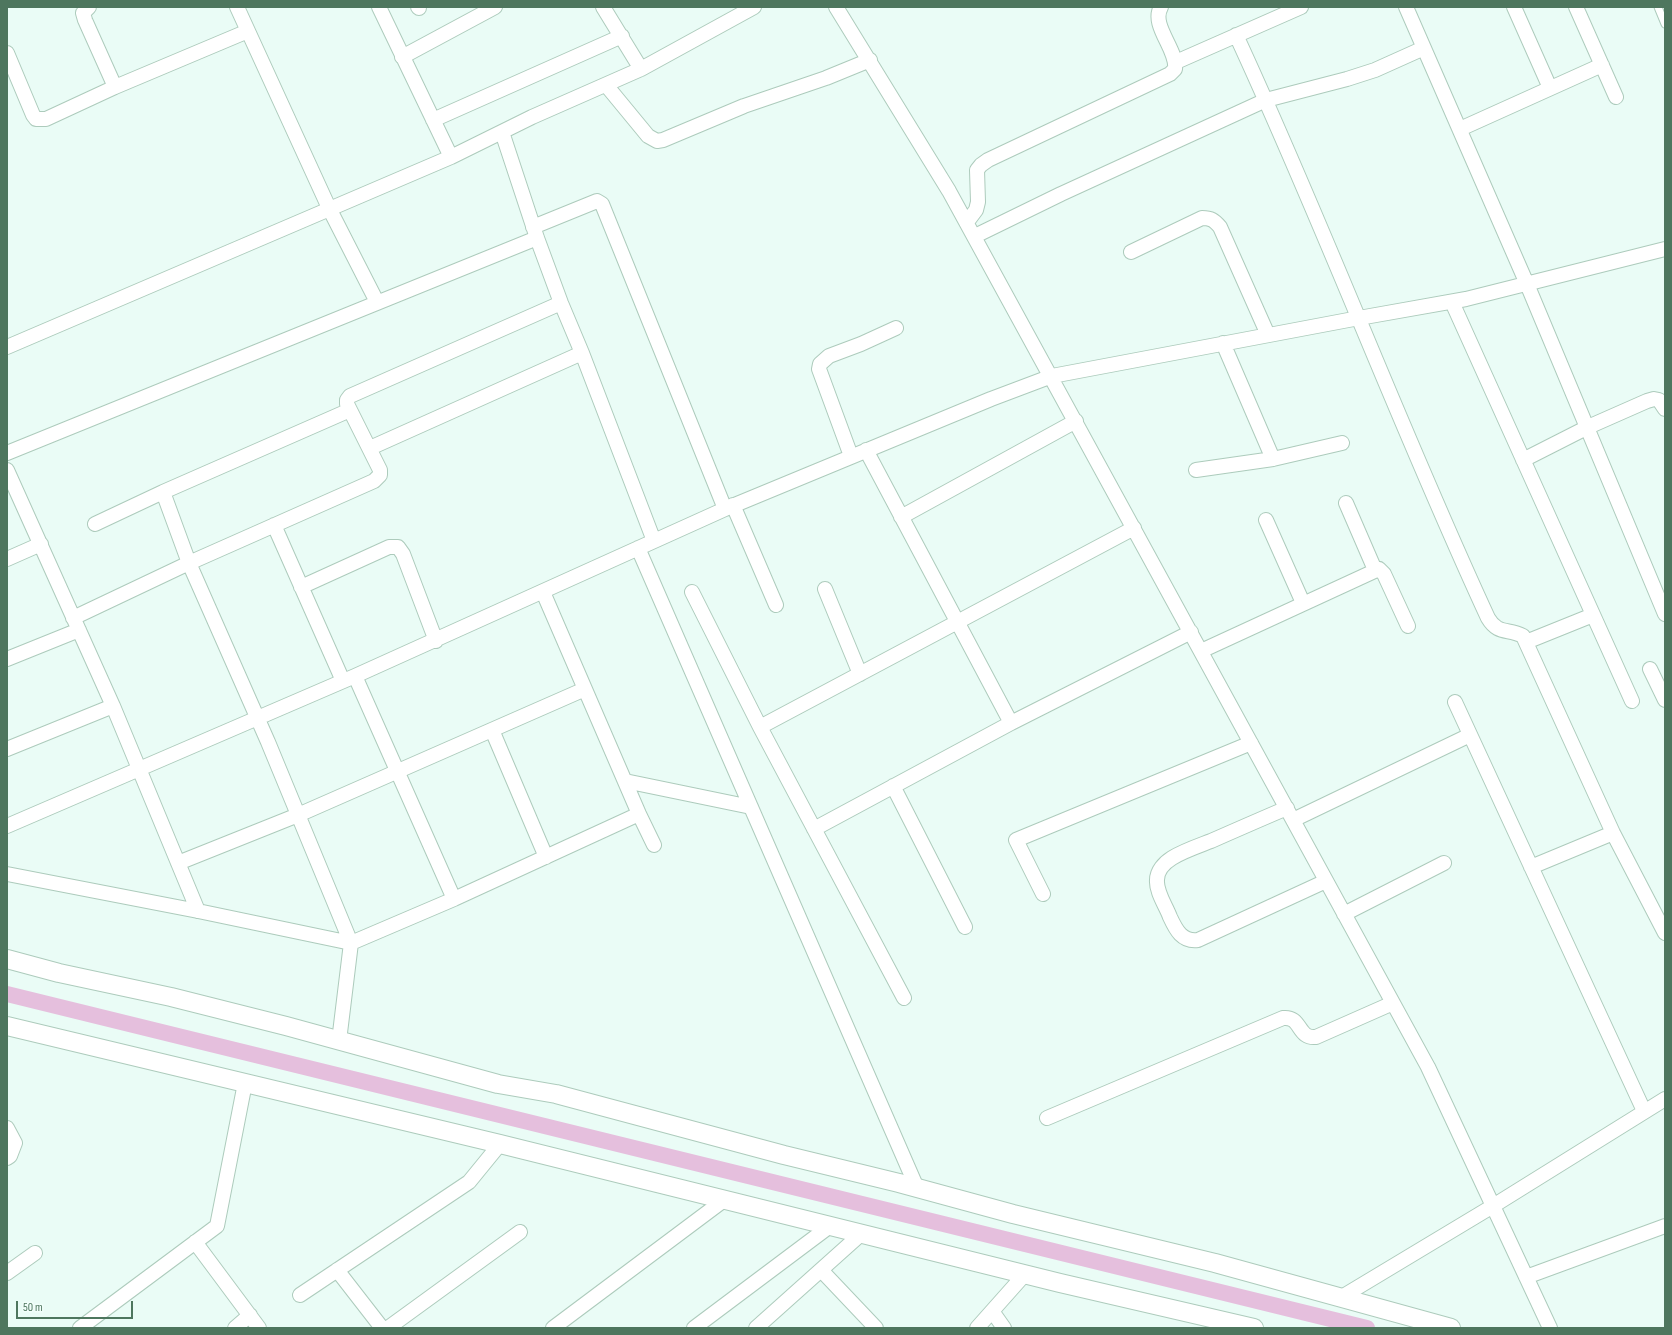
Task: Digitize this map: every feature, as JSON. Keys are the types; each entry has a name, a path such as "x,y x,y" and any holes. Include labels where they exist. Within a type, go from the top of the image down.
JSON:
{"street":[{"path":"89,7 83,13 85,20 115,87"},
{"path":"237,7 329,208 377,302"},
{"path":"379,7 451,157"},
{"path":"402,57 495,7"},
{"path":"603,7 641,69"},
{"path":"7,347 451,157 532,117 641,69 754,7"},
{"path":"836,7 870,60 975,236 1428,1067 1550,1328"},
{"path":"967,222 976,210 979,186 977,170 981,165 988,160 1170,74 1175,70 1176,62 1159,22 1158,14 1161,7"},
{"path":"1176,62 1301,7"},
{"path":"1406,7 1527,284 1665,614"},
{"path":"1514,7 1550,88"},
{"path":"1576,7 1616,97"},
{"path":"7,53 13,84 36,119 46,120 115,87 248,31"},
{"path":"1236,35 1266,100 1359,318 1399,418 1488,618 1499,630 1518,633 1523,636 1613,833 1665,933"},
{"path":"433,120 622,36"},
{"path":"975,236 1061,194 1266,100 1347,79 1375,70 1424,48"},
{"path":"606,85 648,136 657,141 663,140 744,106 826,78 870,60"},
{"path":"1460,129 1602,65"},
{"path":"502,132 535,233 561,303 582,353 654,541"},
{"path":"7,453 377,302 535,233 596,201 602,204 729,507 776,605"},
{"path":"1131,252 1202,218 1209,218 1215,221 1220,227 1268,335"},
{"path":"7,826 436,641 729,507 851,456 1052,376 1223,343 1452,302 1665,249"},
{"path":"1452,302 1632,702"},
{"path":"7,659 76,624 189,563 378,479 380,470 350,410 347,400 350,396 561,303"},
{"path":"851,456 819,369 820,364 829,356 861,344 896,328"},
{"path":"1223,343 1273,459"},
{"path":"370,448 582,353"},
{"path":"1523,460 1588,427 1654,399 1659,400 1665,409"},
{"path":"95,524 163,492 350,410"},
{"path":"901,517 1076,421"},
{"path":"1196,470 1273,459 1342,443"},
{"path":"866,450 1011,722"},
{"path":"7,470 113,706 198,910"},
{"path":"163,492 189,563 257,718 351,943 339,1041"},
{"path":"1346,503 1375,570"},
{"path":"1266,520 1303,603"},
{"path":"274,525 301,587 397,772 454,899"},
{"path":"760,727 1134,528"},
{"path":"7,558 41,544"},
{"path":"301,587 389,547 398,547 403,554 436,641"},
{"path":"638,548 917,1188"},
{"path":"1201,651 1379,569 1384,574 1408,626"},
{"path":"825,589 860,674"},
{"path":"543,592 639,814 654,845"},
{"path":"692,592 760,727 904,998"},
{"path":"1526,642 1593,615"},
{"path":"814,829 1011,722 1191,632"},
{"path":"1650,669 1665,700"},
{"path":"178,863 298,815 585,689"},
{"path":"1455,702 1644,1112"},
{"path":"7,748 113,706"},
{"path":"492,730 546,857"},
{"path":"1326,881 1198,940 1192,941 1185,939 1179,934 1158,888 1157,880 1159,871 1164,864 1181,853 1290,814 1470,735"},
{"path":"1043,894 1016,840 1251,743"},
{"path":"625,781 751,807"},
{"path":"893,786 965,927"},
{"path":"7,874 198,910 351,943 454,899 639,814"},
{"path":"1531,867 1613,833"},
{"path":"1344,914 1444,863"},
{"path":"7,959 59,973 171,997 286,1026 498,1084 556,1094 1013,1214 1215,1263 1451,1328"},
{"path":"1047,1118 1282,1018 1289,1018 1294,1021 1304,1036 1310,1038 1316,1037 1393,1003"},
{"path":"7,1026 500,1144 1025,1274 1254,1328"},
{"path":"80,1328 217,1226 245,1083"},
{"path":"1340,1298 1493,1206 1665,1099"},
{"path":"7,1128 15,1143 10,1156 7,1158"},
{"path":"300,1295 469,1182 500,1144"},
{"path":"553,1328 724,1200"},
{"path":"694,1328 830,1226"},
{"path":"1526,1277 1665,1226"},
{"path":"388,1328 520,1232"},
{"path":"758,1327 861,1234"},
{"path":"194,1242 259,1328"},
{"path":"7,1273 35,1253"},
{"path":"337,1270 382,1328"},
{"path":"821,1270 876,1328"},
{"path":"977,1328 1025,1274"},
{"path":"992,1311 1004,1328"},
{"path":"235,1328 250,1315"}],"lane":[{"path":"1658,7 1665,24"}],"waterway":[{"path":"7,994 1367,1328"}]}
